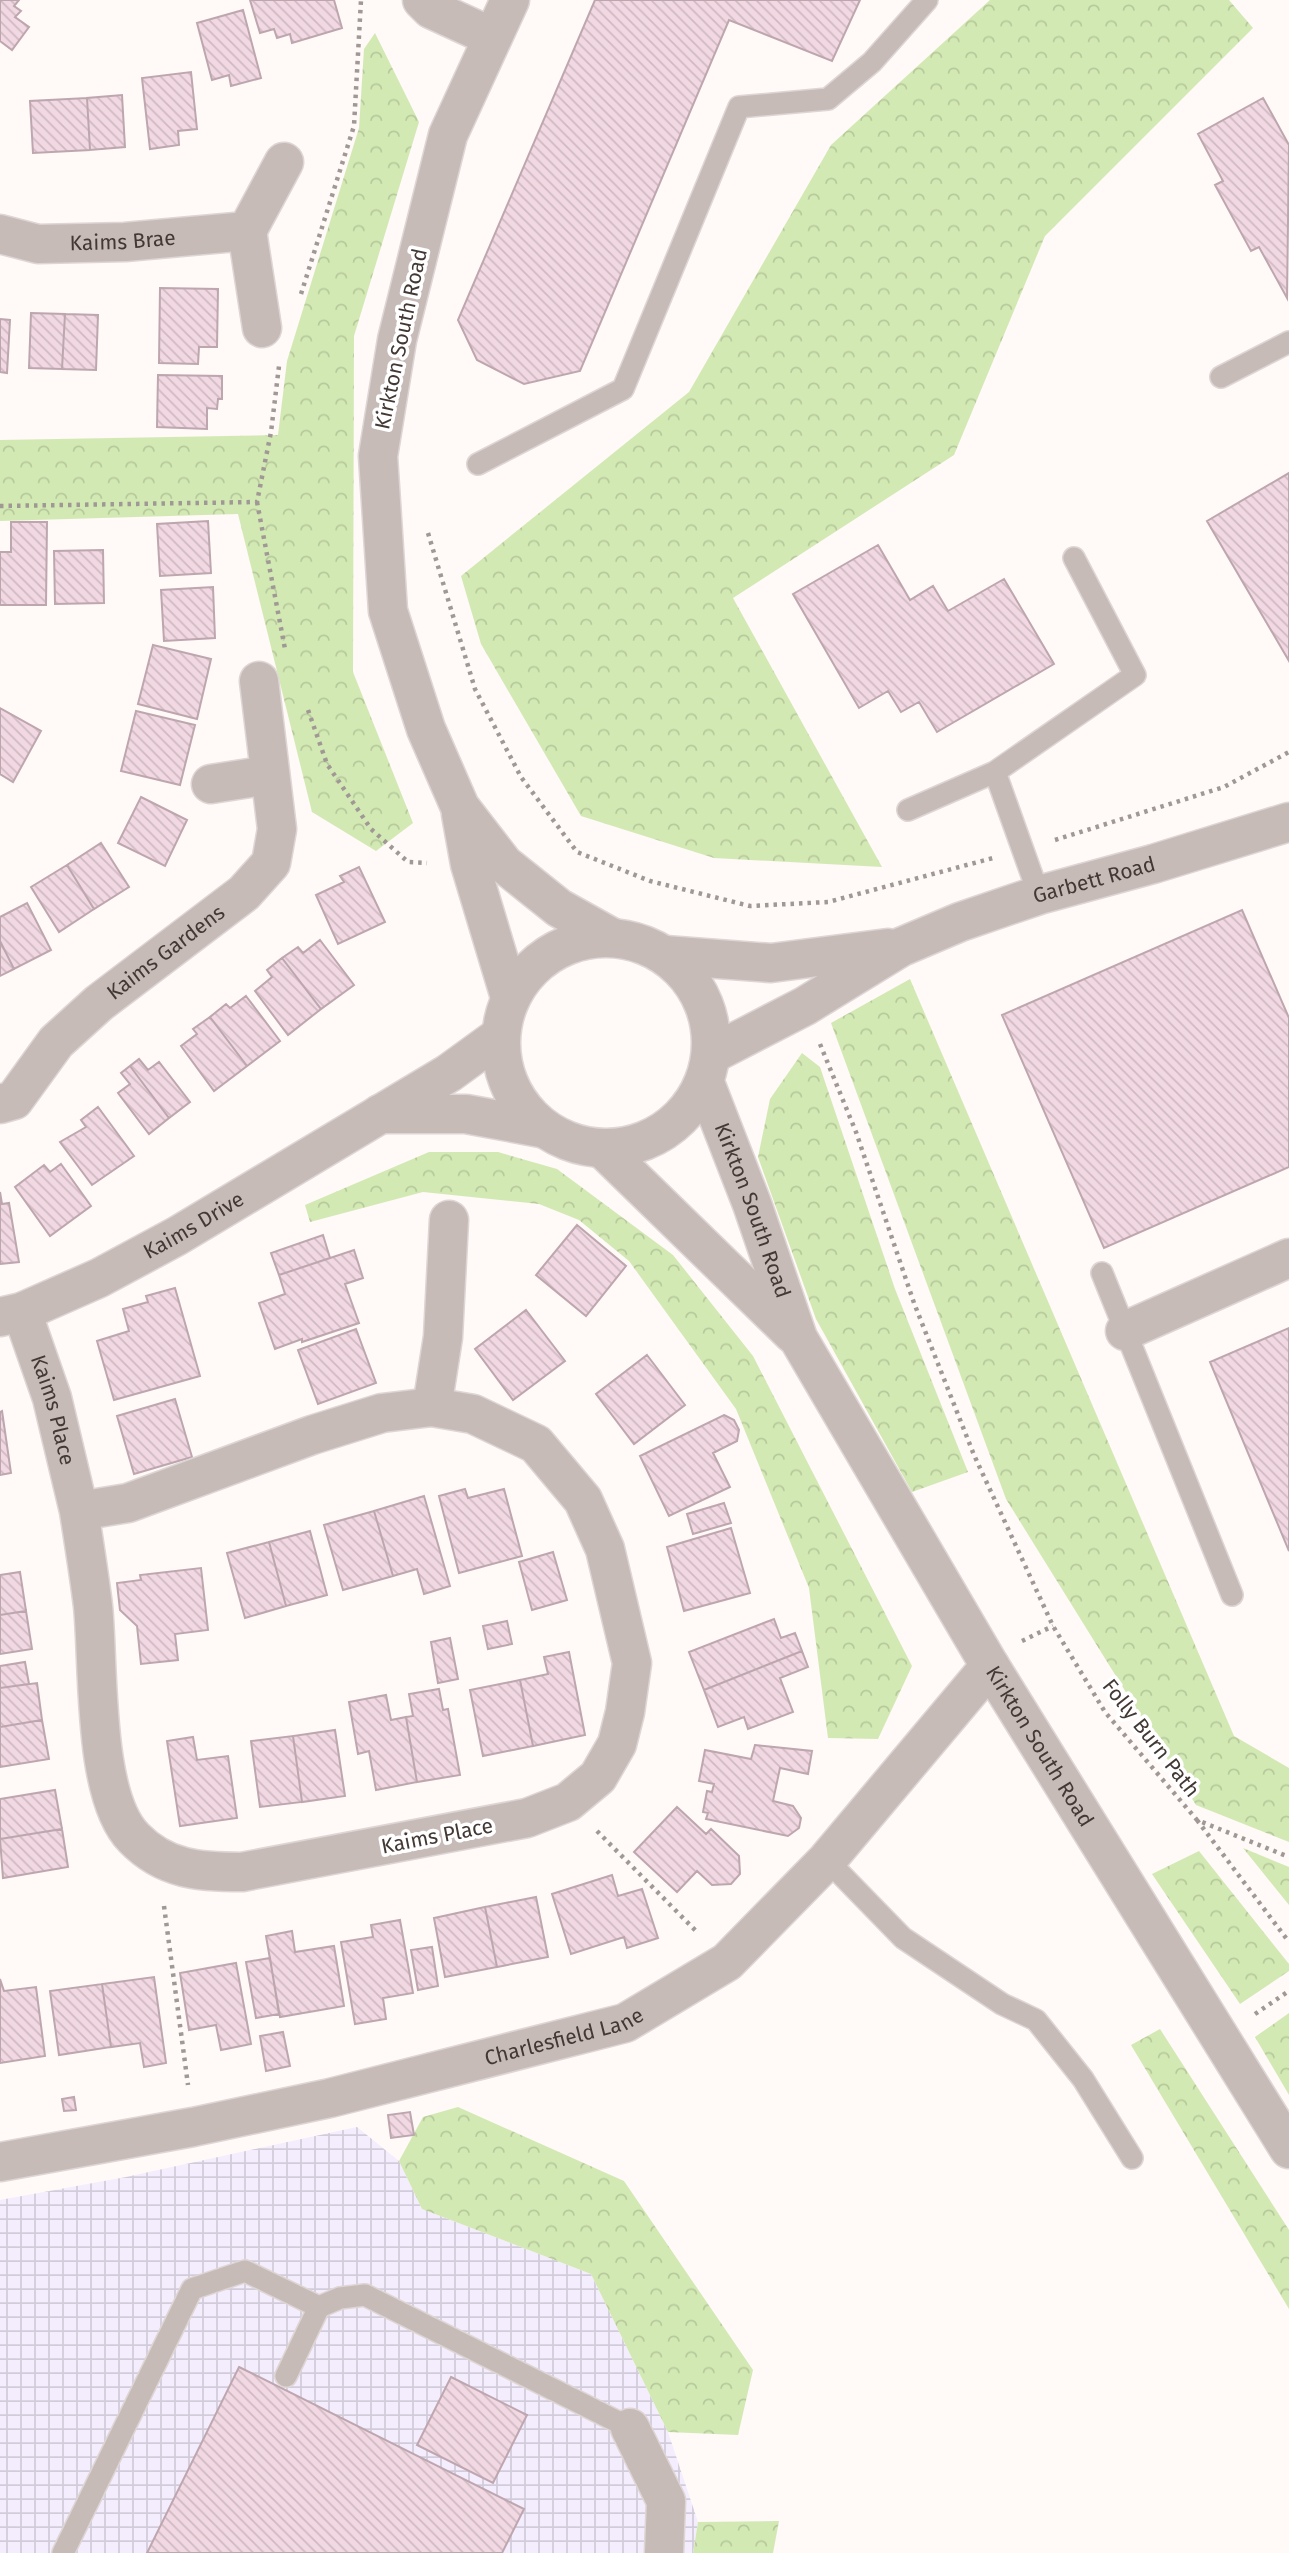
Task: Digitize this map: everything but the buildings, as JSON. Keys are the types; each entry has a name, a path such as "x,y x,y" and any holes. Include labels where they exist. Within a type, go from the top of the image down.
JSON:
{"street":[{"path":"422,0 430,9 492,37"},
{"name":"Kirkton South Road","path":"510,0 448,135 397,340 378,456 388,611 426,729 460,807 470,863 510,997"},
{"path":"262,328 247,231 284,162"},
{"name":"Kaims Brae","path":"0,234 38,244 125,243 247,231"},
{"name":"Kaims Gardens","path":"0,1104 14,1100 57,1042 99,1003 244,893 271,863 277,829 258,681"},
{"path":"211,784 269,775"},
{"name":"Kirkton South Road","path":"460,807 504,864 559,908 611,937"},
{"name":"Garbett Road","path":"708,1069 901,947 960,922 1039,895 1287,829"},
{"path":"380,1114 466,1114 541,1128 568,1143 604,1150 632,1146 667,1131 695,1101 708,1069 711,1027 705,1004 691,980 665,955 644,944 611,937 589,938 550,953 526,974 510,997 500,1036 503,1067 512,1092 541,1128"},
{"name":"Garbett Road","path":"665,955 771,963 901,947"},
{"name":"Kaims Drive","path":"11,1314 99,1278 177,1236 449,1073 500,1036"},
{"name":"Kirkton South Road","path":"708,1069 798,1338 990,1666 1289,2149"},
{"name":"Kirkton South Road","path":"604,1150 798,1338"},
{"path":"432,1407 443,1337 449,1220"},
{"path":"1125,1331 1289,1258"},
{"name":"Kaims Place","path":"11,1314 51,1398 79,1511 93,1607 104,1762 117,1810 132,1837 158,1858 200,1872 242,1872 527,1818 568,1802 598,1777 617,1744 632,1663 604,1549 583,1500 536,1444 473,1414 432,1407 382,1413 312,1435 128,1503 79,1511"},
{"name":"Charlesfield Lane","path":"0,2162 193,2127 330,2098 625,2023 727,1962 827,1860 990,1666"},
{"path":"630,2428 666,2501 664,2553"}],"lane":[{"path":"478,464 623,389 739,107 828,99 872,62 928,0"},
{"path":"1221,377 1289,342"},
{"path":"908,810 995,772 1135,675 1074,558"},
{"path":"995,772 1039,895"},
{"path":"1102,1273 1232,1595"},
{"path":"827,1860 903,1938 1002,2004 1036,2020 1083,2079 1132,2158"},
{"path":"63,2553 192,2289 245,2271 319,2307"},
{"path":"286,2376 319,2307 340,2298 365,2295 630,2428"}],"path":[{"path":"257,502 285,648 290,661"},
{"path":"428,532 475,689 521,776 577,852 650,881 750,906 828,902 1023,850 1224,786 1289,752"},
{"path":"304,700 327,764 371,829 408,862 470,863"},
{"name":"Folly Burn Path","path":"805,1006 856,1132 929,1341 974,1455 1053,1626 1105,1712 1197,1820 1289,1857"},
{"path":"568,1802 727,1962"},
{"path":"1197,1820 1289,1942"},
{"path":"158,1858 188,2087"},
{"path":"1266,2007 1289,1991"}],"shaded area":[{"path":"357,2127 399,2161 422,2209 591,2274 668,2432 698,2522 693,2553 0,2553 0,2200 126,2177"}],"green space":[{"path":"990,0 1229,0 1253,28 1045,236 954,455 733,598 882,867 714,858 581,816 481,644 461,576 689,392 831,145"},
{"path":"375,33 419,122 354,336 353,672 413,823 376,851 312,812 238,514 0,521 0,440 278,435 287,361 359,128 364,49"},
{"path":"910,979 1234,1736 1289,1768 1289,1842 1196,1805 1006,1499 831,1023"},
{"path":"802,1053 820,1067 895,1289 968,1472 912,1492 816,1319 758,1157 770,1099"},
{"path":"429,1152 498,1152 557,1169 673,1255 753,1356 912,1666 878,1739 828,1738 809,1588 736,1409 629,1261 579,1220 539,1204 423,1192 310,1222 305,1205"},
{"path":"1243,1848 1289,1867 1289,1905"},
{"path":"1199,1851 1289,1964 1289,1971 1240,2004 1152,1874"},
{"path":"1289,2013 1289,2095 1255,2037"},
{"path":"1160,2029 1289,2230 1289,2309 1131,2045"},
{"path":"458,2107 624,2181 753,2370 738,2435 668,2432 591,2274 422,2209 399,2161 423,2117"},
{"path":"779,2521 773,2553 693,2553 698,2522"}]}
